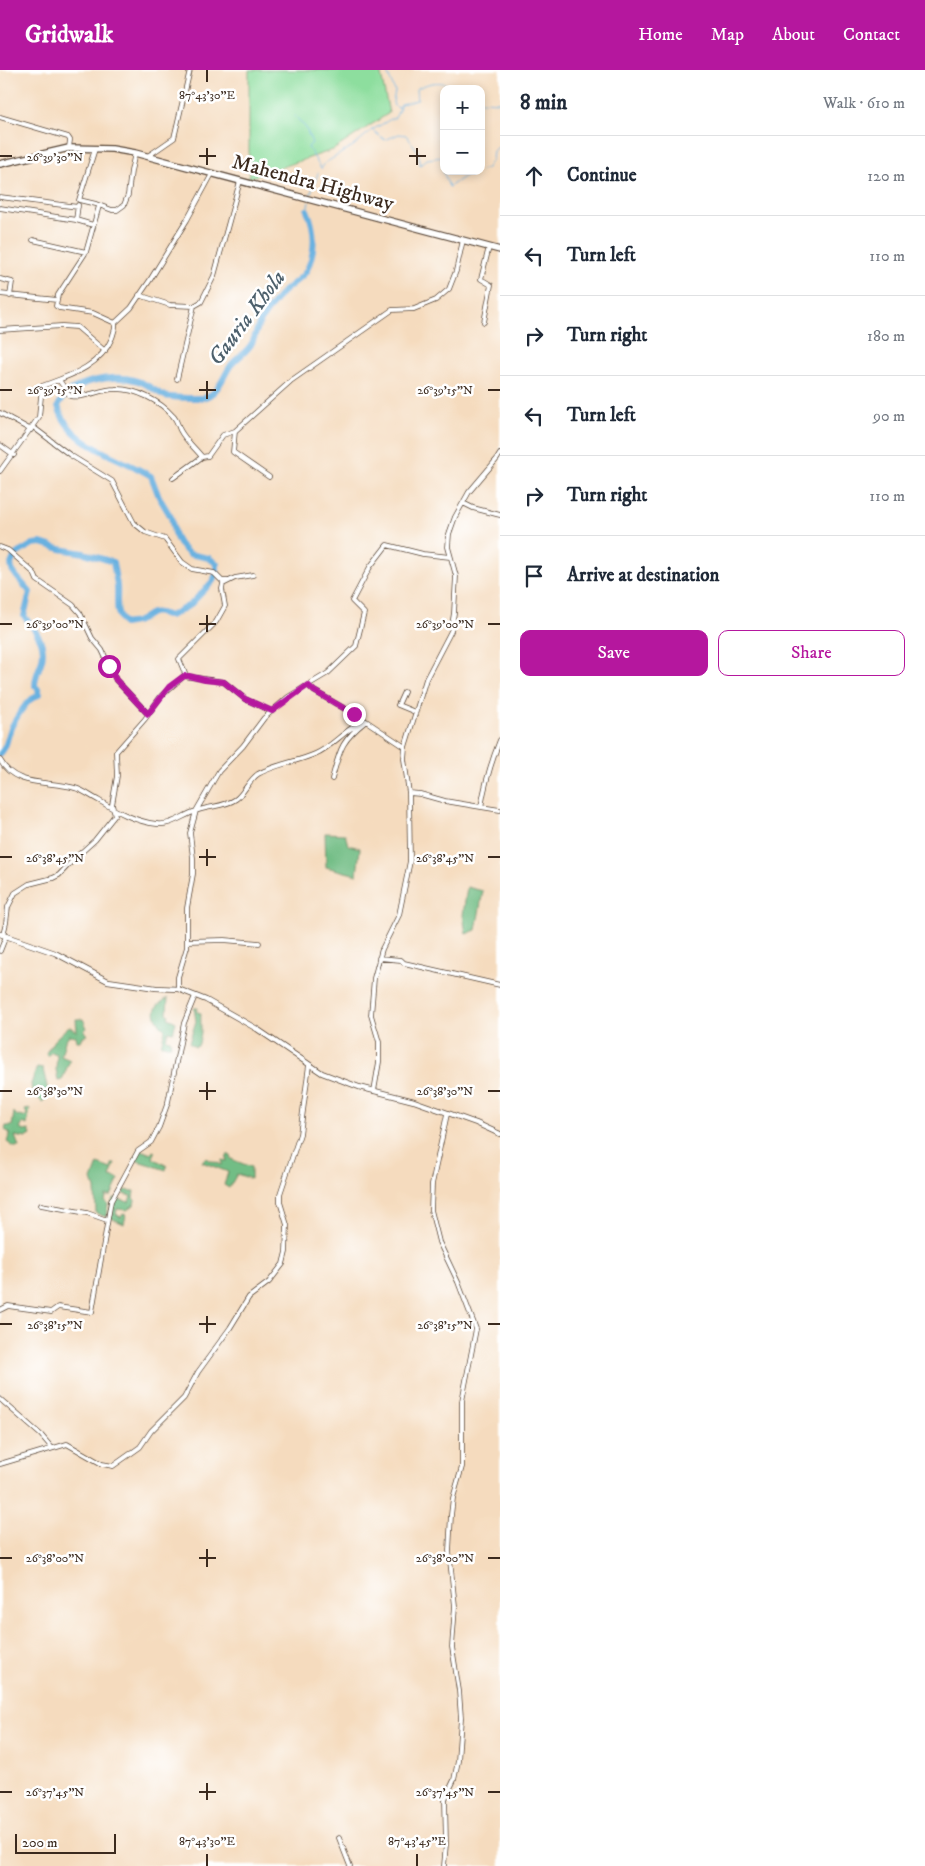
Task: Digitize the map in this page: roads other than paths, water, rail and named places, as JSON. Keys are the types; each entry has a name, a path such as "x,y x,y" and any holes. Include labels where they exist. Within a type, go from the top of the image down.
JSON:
{"highway":[{"name":"Mahendra Highway","path":"0,164 69,148 112,149 148,156 500,250"}],"street":[{"path":"148,156 174,138 190,70"},
{"path":"0,117 68,137 70,140 69,148"},
{"path":"76,220 79,200 95,149"},
{"path":"79,200 112,210 117,210 124,205 128,195 135,153"},
{"path":"115,322 131,308 140,295 187,220 212,174"},
{"path":"177,379 194,306 204,298 214,276 240,181"},
{"path":"0,197 78,207"},
{"path":"100,206 86,252 64,284 57,300 57,308 93,313 115,322"},
{"path":"0,208 76,220 93,225"},
{"path":"33,240 86,252"},
{"path":"172,478 202,457 208,456 224,435 235,432 292,380 392,310 414,309 436,300 449,289 456,271 462,240"},
{"path":"484,322 491,285 481,279 489,247"},
{"path":"0,279 12,282 10,296"},
{"path":"0,294 57,300"},
{"path":"140,295 170,306 194,306"},
{"path":"0,471 14,455 39,417 42,386 68,377 94,363 104,351 116,327 115,322"},
{"path":"0,330 62,326 77,328 104,351"},
{"path":"59,380 70,396 74,397 100,390 117,388 133,391 147,397 174,417 180,431 202,457"},
{"path":"0,413 32,429 112,481 134,523 145,532 165,539 182,562 192,569 214,573 222,581 228,581"},
{"path":"235,432 233,452 269,477"},
{"path":"0,446 14,455"},
{"path":"374,1091 379,1062 379,1042 373,1022 371,1002 374,978 382,949 399,915 410,861 409,793 404,759 405,747 426,678 451,631 456,576 448,547 449,534 455,517 469,492 500,454"},
{"path":"463,503 473,508 500,515"},
{"path":"178,989 178,977 187,947 187,908 192,874 190,833 196,811 219,771 243,746 264,718 308,685 328,673 356,646 364,613 352,601 370,567 387,545 424,554 450,557"},
{"path":"0,547 34,573 37,580 73,605 80,613 92,638 102,650 116,680 148,714"},
{"path":"186,676 179,659 219,618 226,606 222,589 223,584 245,575 253,575"},
{"path":"0,951 8,907 16,893 29,884 46,880 59,874 95,840 115,815 112,805 117,776 116,752 169,687 186,676 224,682 245,699 272,711"},
{"path":"308,685 314,691 366,721 405,747"},
{"path":"404,692 398,705 415,712"},
{"path":"332,779 342,745 352,732 366,721"},
{"path":"0,761 5,768 21,779 72,787 130,817 158,824 171,822 196,811 233,801 257,774 316,754 341,734 366,721"},
{"path":"481,807 484,786 500,740"},
{"path":"409,793 500,810"},
{"path":"3,935 55,953 108,981 156,988 178,989 236,1016 310,1065 340,1081 414,1101 476,1123 500,1134"},
{"path":"187,941 224,940 259,943"},
{"path":"379,958 400,960 404,963 500,985"},
{"path":"0,1310 8,1306 51,1312 58,1307 92,1312 110,1201 138,1151 151,1142 159,1127 168,1102 184,1023 195,996"},
{"path":"0,1464 67,1444 102,1464 113,1466 140,1447 151,1431 184,1398 198,1372 230,1328 249,1297 269,1282 283,1264 286,1252 287,1225 280,1202 280,1194 300,1134 310,1065"},
{"path":"444,1866 446,1844 445,1799 454,1780 458,1761 461,1718 452,1647 455,1606 449,1551 450,1515 462,1467 462,1401 476,1329 453,1271 439,1242 432,1210 432,1184 447,1114"},
{"path":"41,1205 87,1212 107,1220"},
{"path":"0,1399 41,1435 52,1448"},
{"path":"340,1838 350,1866"},
{"path":"345,1866 347,1861"}],"waterway":[{"path":"372,130 395,118 400,108 394,106 395,91 386,70"},
{"path":"400,107 401,104 417,100 416,89 435,83 447,85"},
{"path":"485,101 500,102"},
{"path":"295,116 306,128 312,143 308,147 321,169 325,163 353,146 372,130 385,140 399,134 406,135 418,151 420,165 427,159 440,157"},
{"path":"485,169 492,160 493,151 500,146"},
{"path":"310,196 318,173"},
{"path":"445,175 449,187 466,175"},
{"path":"307,210 309,202"},
{"name":"Gauria Khola","path":"0,754 5,748 11,728 20,712 29,701 39,694 35,683 43,656 42,643 24,616 30,592 12,570 11,564 15,555 33,544 41,543 113,562 117,586 117,606 124,624 136,622 151,613 170,616 190,605 213,581 217,572 217,564 209,558 189,554 179,544 174,533 171,517 159,497 151,476 97,449 84,440 64,420 58,406 72,390 82,385 105,379 117,378 138,381 168,397 202,398 213,393 231,365 252,344 260,322 272,304 307,270 313,251 314,237 307,210"}]}
